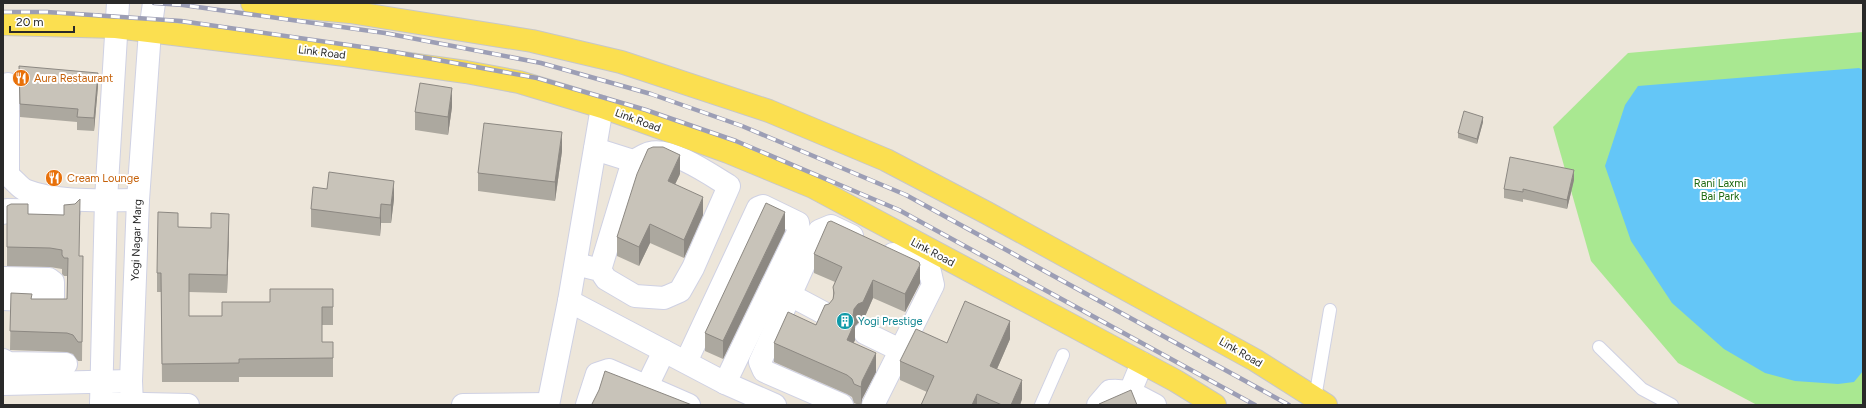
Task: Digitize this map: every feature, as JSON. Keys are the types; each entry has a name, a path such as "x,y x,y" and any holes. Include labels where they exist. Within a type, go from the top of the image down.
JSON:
{"main road":[{"name":"Link Road","path":"252,3 350,12 532,41 621,62 769,111 886,160 987,213 1255,360 1321,402"},
{"name":"Link Road","path":"3,24 116,27 345,55 466,72 519,82 602,107 741,157 813,187 1176,381 1215,405"}],"street":[{"path":"101,397 106,206 118,3"},
{"name":"Yogi Nagar Marg","path":"132,405 131,381 138,207 150,31 154,3"},
{"path":"8,84 6,174 26,191 49,198 106,206"},
{"path":"464,405 548,404 570,301 602,107"},
{"path":"595,149 633,161 651,153 667,154 691,164 729,186"},
{"path":"576,264 600,270 606,279 635,296 664,298 680,291 693,268 741,157"},
{"path":"600,270 633,161"},
{"path":"3,213 7,210 106,206 138,207"},
{"path":"689,356 758,208 763,206 798,223 799,230 735,387"},
{"path":"842,405 764,371 760,362 819,230 831,226 930,272 933,285 873,405"},
{"path":"3,278 49,279 53,282 53,297 50,301 3,299"},
{"path":"790,295 822,312"},
{"path":"570,301 664,350 689,356 735,387 770,403 775,375"},
{"path":"865,333 900,350"},
{"path":"646,386 664,350"},
{"path":"3,360 9,363 66,364"},
{"path":"1130,392 1142,363"},
{"path":"587,405 597,374 609,370 689,405"},
{"path":"101,397 131,381"},
{"path":"3,384 101,397 132,405 188,405"},
{"path":"1098,405 1110,391 1120,390 1130,392 1155,405"}],"lane":[{"path":"1321,402 1330,310"},
{"path":"1599,347 1642,389 1672,405"},
{"path":"1041,405 1063,355"}],"green space":[{"name":"Rani Laxmi Bai Park","path":"1863,32 1863,405 1757,405 1678,363 1591,261 1553,127 1628,53"}],"water":[{"name":"Rani Laxmi Bai Park","path":"1859,68 1863,70 1863,371 1854,382 1838,384 1795,381 1765,373 1724,349 1672,303 1631,241 1605,166 1625,105 1638,86"}],"building":[{"path":"19,66 98,73 94,118 77,117 78,109 20,104"},
{"path":"420,83 452,88 448,117 415,112"},
{"path":"1464,111 1483,117 1477,139 1458,133"},
{"path":"484,123 562,132 555,182 478,173"},
{"path":"653,147 663,147 680,155 668,181 703,197 684,240 650,224 639,247 617,237 637,174 648,149"},
{"path":"1510,157 1574,170 1567,200 1523,189 1523,192 1504,189"},
{"path":"329,172 394,181 391,205 381,204 380,218 311,209 313,187 327,189"},
{"path":"80,199 79,256 83,256 82,342 78,342 73,335 67,333 10,331 11,293 32,294 31,299 67,299 68,258 64,258 62,255 62,250 50,248 7,247 7,206 11,204 28,204 28,214 64,215 64,205 75,204"},
{"path":"766,203 785,212 723,341 705,333"},
{"path":"158,212 178,213 178,227 211,228 211,213 229,214 227,275 189,274 189,316 222,316 222,302 270,302 270,289 333,289 333,307 322,307 322,342 333,342 333,358 239,359 239,363 162,364 161,273 157,273"},
{"path":"831,221 919,262 920,265 905,294 873,280 863,302 858,304 854,309 853,316 855,322 847,340 876,353 862,381 861,387 854,384 852,379 847,375 774,343 788,312 816,325 825,305 829,304 833,299 833,287 842,267 814,254 828,222"},
{"path":"965,301 1010,321 990,366 1022,380 1011,405 1002,405 977,394 972,405 921,405 934,376 900,361 916,329 947,343"},
{"path":"605,371 692,405 593,405 592,404 599,390"},
{"path":"1131,390 1137,405 1099,404"}],"railway":[{"path":"154,3 183,5 385,33 541,63 651,94 742,126 906,195 1289,405"},
{"path":"3,12 47,12 181,21 383,50 537,78 646,110 736,141 899,210 1255,405"}],"place":[{"name":"Aura Restaurant","path":"21,78"},
{"name":"Cream Lounge","path":"54,178"},
{"name":"Yogi Prestige","path":"845,321"}]}
